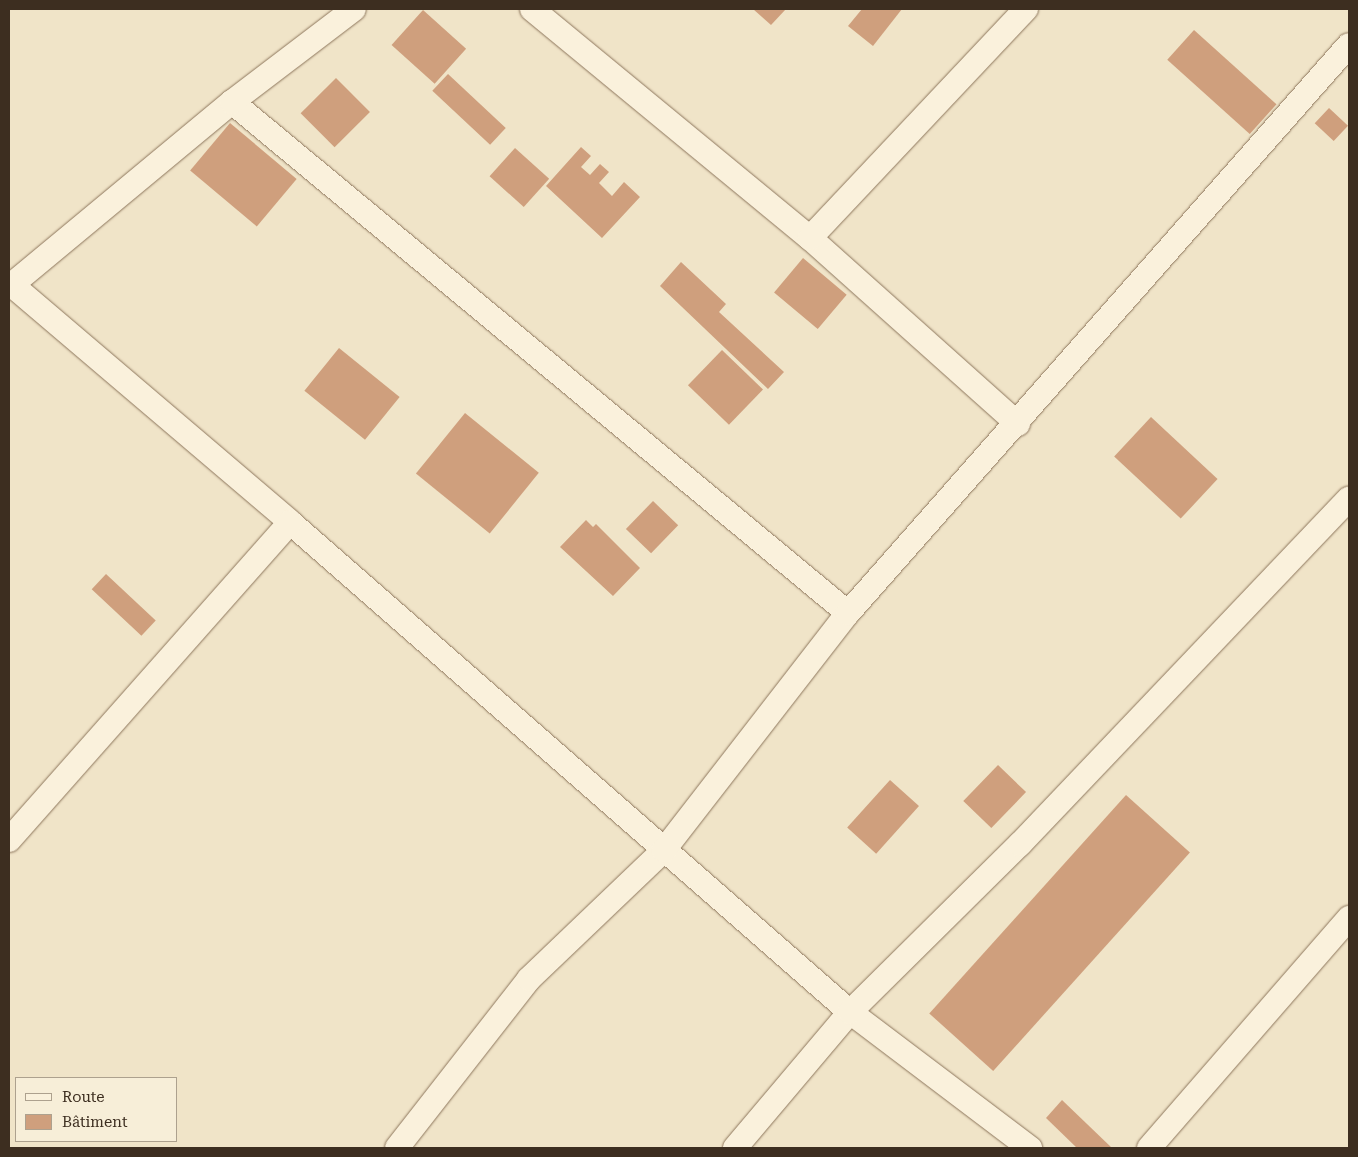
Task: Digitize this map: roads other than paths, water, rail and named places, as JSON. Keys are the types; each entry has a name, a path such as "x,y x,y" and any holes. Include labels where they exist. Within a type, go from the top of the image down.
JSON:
{"street":[{"path":"354,9 232,102 10,286 290,522 850,1012 1030,1148"},
{"path":"532,9 810,238 1018,424"},
{"path":"810,238 1026,9"},
{"path":"397,1148 529,979 664,850 848,613 1018,424 1349,45"},
{"path":"232,102 848,613"},
{"path":"735,1148 850,1012 1020,844 1349,500"},
{"path":"9,840 290,522"},
{"path":"1149,1148 1349,918"}]}
